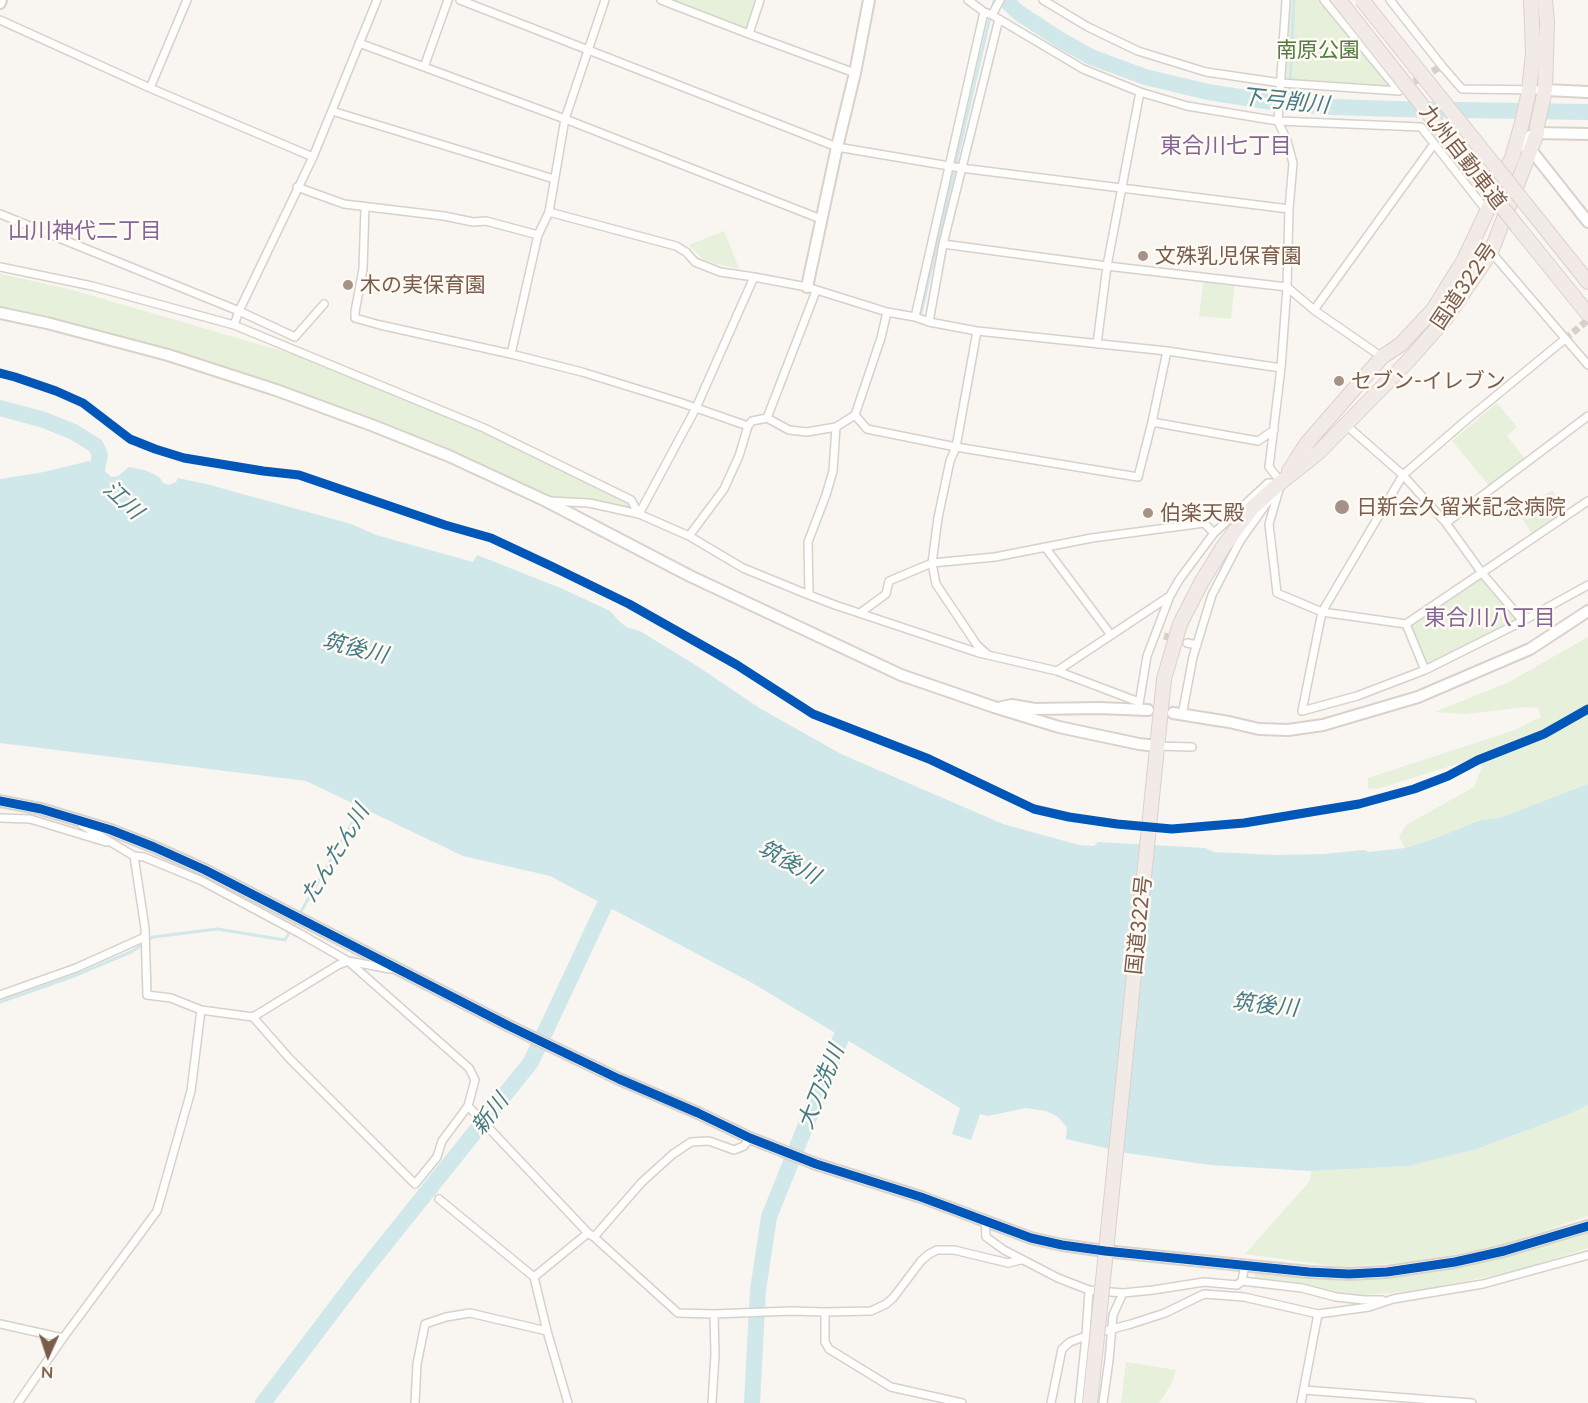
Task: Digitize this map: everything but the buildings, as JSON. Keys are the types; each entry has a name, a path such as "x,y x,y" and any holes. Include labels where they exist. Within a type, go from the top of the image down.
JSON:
{"highway":[{"name":"九州自動車道","path":"1339,0 1588,314"},
{"name":"九州自動車道","path":"1362,0 1588,282"},
{"name":"国道322号","path":"1281,483 1307,443 1383,357 1400,345 1433,310 1464,260 1512,158 1522,123 1529,95 1533,53 1531,0"},
{"name":"国道322号","path":"1090,1403 1164,679 1180,624 1223,547 1252,508 1318,453 1409,360 1446,318 1491,252 1531,150 1545,95 1547,22 1545,0"}],"street":[{"path":"150,88 187,0"},
{"path":"234,325 313,157 377,0"},
{"path":"424,67 448,0"},
{"path":"460,0 837,147 962,168 1289,209"},
{"path":"511,354 538,234 549,212 565,119 605,0"},
{"path":"661,0 855,73"},
{"path":"749,34 760,0"},
{"path":"968,0 1083,69 1140,92 1187,106 1278,121 1421,127 1487,212"},
{"path":"915,317 948,166 992,15 1000,0"},
{"path":"1043,0 1088,27 1138,51 1206,72 1281,83 1399,91 1324,0"},
{"path":"1281,483 1269,467 1281,368 1293,163 1278,121 1286,0"},
{"path":"1390,0 1462,89 1529,95 1588,92"},
{"path":"766,418 811,289 821,219 855,73 866,1"},
{"path":"929,322 943,244 962,168 992,15"},
{"path":"0,20 150,88 313,157"},
{"path":"359,43 565,119 821,219"},
{"path":"1097,344 1107,266 1140,92"},
{"path":"332,111 554,179"},
{"path":"1516,142 1537,130 1588,134"},
{"path":"1516,142 1531,150 1588,222"},
{"path":"1314,310 1434,144"},
{"path":"297,187 344,204 364,208 444,216 473,222 486,221 538,234"},
{"path":"364,208 363,270 355,318 380,326 582,372 748,426"},
{"path":"549,212 676,246 686,252 695,262 720,272 811,289 886,312 929,322 977,331 1167,351 1281,368"},
{"path":"0,214 239,311 295,337 324,304"},
{"path":"943,244 1287,287 1314,310 1383,357"},
{"path":"1491,252 1588,365"},
{"path":"0,267 92,286 234,325 484,428 631,500 639,514"},
{"path":"639,514 696,408 754,277"},
{"path":"689,536 724,489 752,421 766,418 789,430 807,432 836,427 855,415 878,347 886,312"},
{"path":"0,313 168,355 276,390 449,456 546,501 690,576 902,675 994,707 1087,734 1139,744 1157,750 1192,747"},
{"path":"977,331 956,447 950,461 938,518 932,562 936,584 977,645 989,655"},
{"path":"1565,339 1403,475 1322,612 1302,711 1357,696 1425,670 1523,621 1588,585"},
{"path":"855,415 867,429 956,447 1138,477 1167,351"},
{"path":"1446,524 1588,416"},
{"path":"1152,422 1258,441 1274,430"},
{"path":"1346,425 1403,475 1446,524 1482,573 1523,621"},
{"path":"809,595 808,542 833,471 836,427"},
{"path":"1142,707 1147,656 1160,634 1170,596 1179,580 1214,533 1268,483 1281,483"},
{"path":"1281,483 1269,524 1277,593 1322,612 1406,624 1588,501"},
{"path":"1281,483 1240,541 1212,595 1178,714 1259,729 1288,730 1323,725 1418,697 1530,649 1588,610"},
{"path":"546,501 589,504 639,514 689,536 743,568 809,595 979,653 1057,671 1142,707"},
{"path":"861,613 886,594 889,581 932,562 995,557 1092,538 1204,523 1214,533"},
{"path":"1045,547 1112,635"},
{"path":"1057,671 1170,596"},
{"path":"1406,624 1425,670"},
{"path":"1187,643 1197,645"},
{"path":"994,707 1012,705 1035,709 1142,707"},
{"path":"0,801 41,809 111,830 154,847 205,870 434,989 618,1079 750,1138 816,1164 921,1197 1031,1238 1106,1251 1308,1272 1349,1274 1387,1272 1465,1260 1588,1226"},
{"path":"0,818 30,819 117,845"},
{"path":"69,818 134,856 144,857 202,881 348,961 469,1068 476,1080 468,1106 442,1142 437,1157 415,1184 290,1058 253,1017"},
{"path":"134,856 145,937 147,995 171,999 201,1010 253,1017 348,961 401,971"},
{"path":"0,995 76,969 145,937"},
{"path":"18,1403 157,1211 191,1091 201,1010"},
{"path":"468,1106 591,1235 678,1313 871,1311 893,1298 921,1261 937,1250 954,1250 1008,1263 1021,1260"},
{"path":"534,1277 591,1235 642,1182 691,1142 709,1141 734,1150 744,1146 750,1138"},
{"path":"440,1199 534,1277 568,1403"},
{"path":"985,1220 986,1237 1021,1260 1089,1290 1123,1293 1204,1282 1237,1285 1242,1281 1245,1265"},
{"path":"1242,1281 1302,1288 1336,1297 1364,1300 1393,1299 1483,1284 1588,1256"},
{"path":"1079,1403 1089,1290"},
{"path":"1103,1403 1109,1360 1110,1329 1113,1315 1123,1293"},
{"path":"1051,1403 1062,1349 1070,1342 1165,1312 1204,1294 1244,1297 1318,1314 1369,1307 1393,1299"},
{"path":"825,1312 825,1342 829,1349 891,1387 962,1403"},
{"path":"415,1403 417,1364 425,1324 446,1317 470,1313 547,1331"},
{"path":"712,1403 715,1355 714,1314"},
{"path":"1301,1403 1318,1314"},
{"path":"0,1324 63,1338"},
{"path":"1304,1390 1472,1403"}],"green space":[{"path":"671,0 756,0 748,28 742,29"},
{"name":"南原公園","path":"1286,0 1324,0 1399,91 1281,83"},
{"path":"724,231 739,269 703,259 689,245"},
{"path":"0,274 69,289 299,356 477,428 628,502 632,509 571,497 546,498 435,446 326,402 206,362 109,334 0,308"},
{"path":"1204,278 1235,282 1231,319 1199,316"},
{"path":"1497,403 1517,427 1507,436 1525,459 1491,488 1452,441"},
{"path":"1552,490 1566,511 1533,535 1519,514"},
{"path":"1482,573 1523,621 1425,670 1406,624"},
{"path":"1588,637 1588,784 1499,818 1481,820 1405,848 1399,837 1406,825 1474,787 1482,767 1470,760 1377,789 1368,788 1368,778 1515,730 1541,717 1538,708 1527,707 1465,714 1435,712 1509,682"},
{"path":"1588,1105 1588,1216 1502,1245 1413,1262 1341,1267 1245,1254 1310,1181 1311,1171 1409,1166 1477,1149"},
{"path":"1588,1230 1588,1248 1516,1271 1417,1291 1350,1296 1290,1281 1255,1278 1255,1273 1347,1280 1417,1275 1508,1256"},
{"path":"1126,1362 1176,1370 1172,1383 1159,1403 1121,1403"}],"water":[{"name":"筑後川","path":"89,461 105,478 118,476 129,467 144,470 169,485 176,482 178,478 210,485 351,524 376,535 473,562 477,555 563,589 610,611 628,628 640,631 761,709 841,754 1003,824 1079,845 1094,846 1098,842 1205,848 1214,852 1274,855 1364,850 1369,852 1405,848 1481,820 1499,818 1588,784 1588,1105 1477,1149 1409,1166 1311,1171 1210,1165 1127,1153 1066,1139 1067,1127 1058,1117 1046,1111 1026,1108 988,1116 980,1114 971,1140 952,1134 960,1108 754,984 550,876 463,856 306,781 0,743 0,479 44,472"}],"waterway":[{"path":"993,7 994,0"},
{"name":"下弓削川","path":"1005,0 1019,13 1091,57 1145,77 1208,92 1272,102 1332,107 1588,112"},
{"path":"1289,104 1294,0"},
{"path":"921,313 990,17"},
{"name":"江川","path":"0,408 44,420 74,432 96,446 100,455 96,474 107,484"},
{"name":"たんたん川","path":"299,915 363,804"},
{"name":"新川","path":"263,1403 358,1278 531,1062 614,885"},
{"name":"たんたん川","path":"0,1002 74,976 133,951 153,937 217,929 285,940 296,921"},
{"name":"大刀洗川","path":"752,1403 758,1290 769,1217 849,1018"}],"tunnel":[{"path":"1405,87 1442,66"},
{"path":"1565,339 1588,320"},
{"path":"1164,636 1176,639"}],"cycle path":[{"path":"0,373 56,391 83,403 130,439 155,449 184,458 299,475 445,525 491,538 629,604 737,665 813,714 929,759 1034,809 1069,817 1172,829 1244,823 1359,804 1414,789 1448,776 1478,760 1544,734 1588,709"},
{"path":"0,801 41,809 111,830 154,847 205,870 509,1026 750,1138 816,1164 921,1197 1031,1238 1105,1251 1349,1274 1387,1272 1455,1262 1504,1251 1588,1226"}],"place":[{"name":"文殊乳児保育園","path":"1143,256"},
{"name":"木の実保育園","path":"348,285"},
{"name":"セブン-イレブン","path":"1339,381"},
{"name":"日新会久留米記念病院","path":"1342,507"},
{"name":"伯楽天殿","path":"1148,513"}],"district":[{"name":"東合川七丁目","path":"1226,146"},
{"name":"山川神代二丁目","path":"85,231"},
{"name":"東合川八丁目","path":"1490,618"}]}
